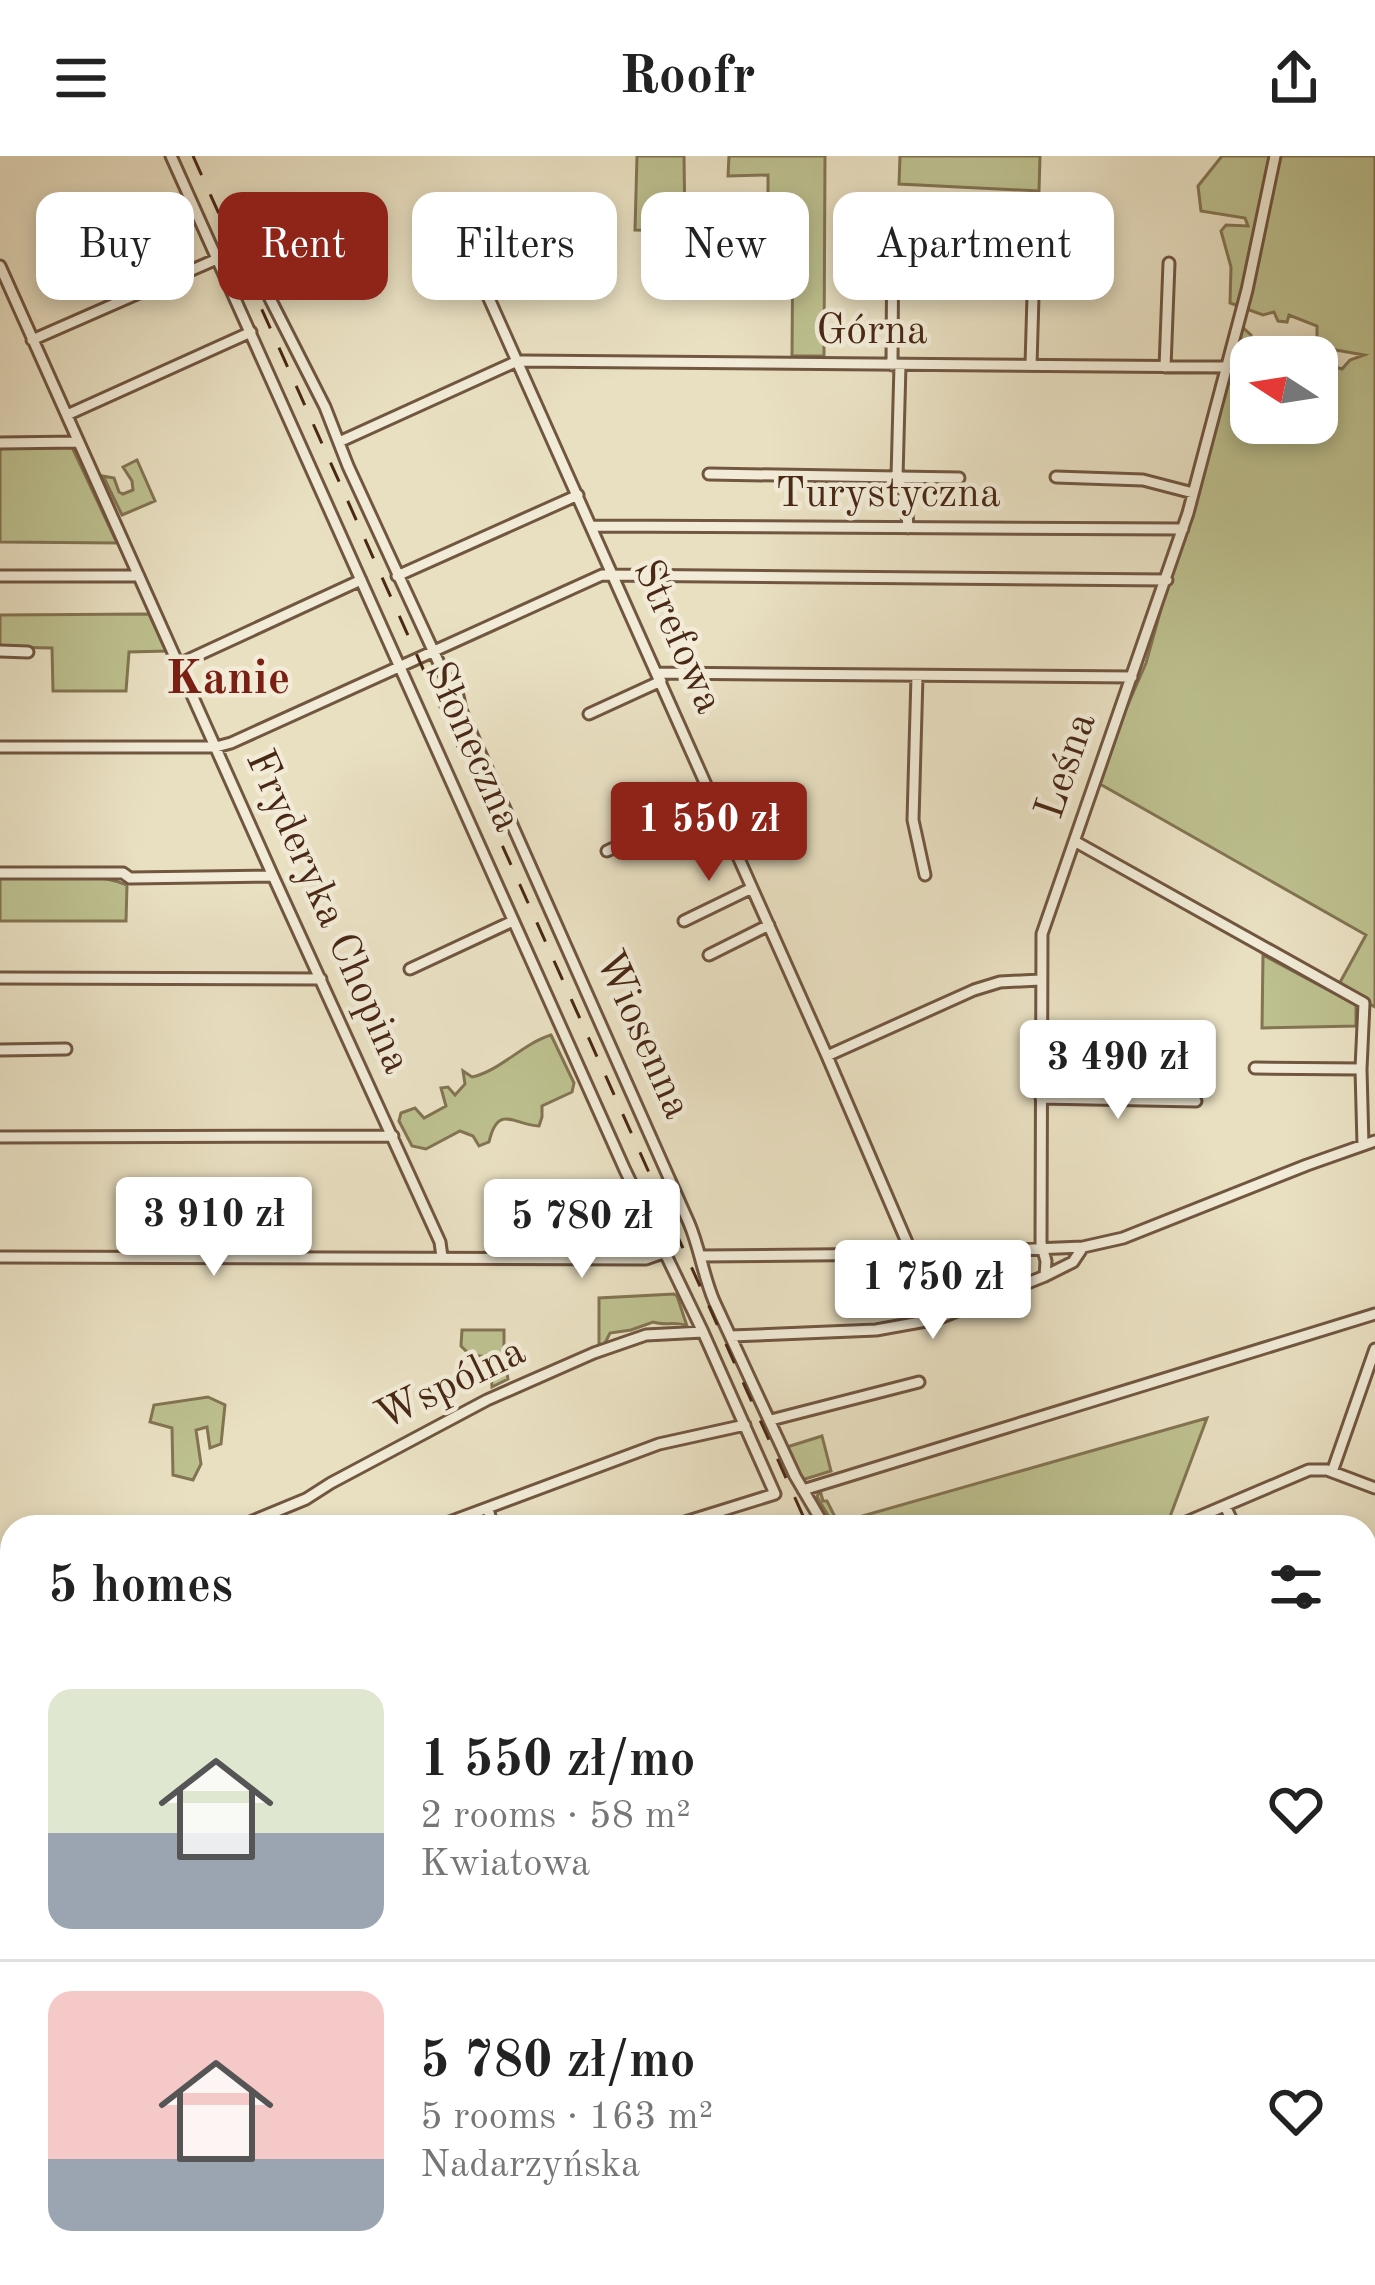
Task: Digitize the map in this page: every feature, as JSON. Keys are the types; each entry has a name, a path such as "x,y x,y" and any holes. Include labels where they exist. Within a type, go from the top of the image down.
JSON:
{"street":[{"name":"Słoneczna","path":"171,156 775,1494 713,1515"},
{"name":"Leśna","path":"1045,1276 1042,934 1183,530 1247,290 1275,156"},
{"path":"32,340 217,259"},
{"path":"1165,367 1169,263"},
{"name":"Fryderyka Chopina","path":"0,266 5,291 68,415 441,1244 442,1257"},
{"name":"Wiosenna","path":"271,300 340,442 452,700 461,710 701,1256 703,1274 818,1515"},
{"name":"Strefowa","path":"490,300 912,1254"},
{"path":"895,300 897,478 906,498 908,528"},
{"path":"1031,365 1033,300"},
{"path":"68,415 251,332"},
{"path":"340,442 519,362"},
{"name":"Górna","path":"519,362 1226,367"},
{"path":"0,442 78,442"},
{"path":"709,475 959,478"},
{"path":"1056,477 1143,480 1193,493"},
{"path":"398,576 578,495"},
{"name":"Turystyczna","path":"592,526 1183,530"},
{"path":"0,747 216,747 231,743 602,575 1167,580"},
{"path":"0,576 140,576"},
{"path":"179,664 361,580"},
{"path":"0,652 28,652"},
{"path":"917,676 914,820 925,875"},
{"path":"589,714 659,677 1132,677"},
{"path":"608,851 714,800"},
{"path":"1076,842 1364,1003 1363,1144"},
{"path":"0,873 273,877"},
{"path":"684,921 752,888"},
{"path":"410,969 513,922"},
{"path":"709,955 769,925"},
{"path":"0,978 321,979"},
{"path":"827,1056 974,990 1000,982 1040,980"},
{"path":"0,1050 66,1049"},
{"path":"1255,1068 1361,1069"},
{"path":"1041,1098 1196,1101"},
{"path":"0,1138 393,1136"},
{"path":"701,1256 1083,1247 1123,1238 1375,1141"},
{"path":"731,1336 876,1330 937,1318 1045,1276 1073,1262 1083,1247"},
{"path":"0,1257 648,1259 663,1253"},
{"path":"803,1490 1375,1314"},
{"name":"Wspólna","path":"266,1515 550,1371 646,1335 703,1332"},
{"path":"1332,1472 1375,1349"},
{"path":"771,1420 919,1382"},
{"path":"471,1515 659,1444 745,1424"},
{"path":"1204,1515 1309,1470 1332,1472 1375,1488"},
{"path":"1226,1506 1230,1515"},
{"path":"488,1509 490,1515"}],"green space":[{"path":"637,156 684,156 684,192 641,192 641,230 635,230"},
{"path":"729,156 825,156 824,356 792,356 792,300 809,300 809,192 768,192 768,175 728,176"},
{"path":"900,156 1040,156 1039,191 899,184"},
{"path":"1222,156 1375,156 1375,1007 1338,986 1366,935 1100,784 1146,663 1230,361 1230,444 1338,444 1338,368 1364,355 1338,350 1338,336 1317,336 1317,326 1289,315 1287,322 1278,321 1274,312 1263,315 1230,303 1231,267 1221,231 1226,225 1248,226 1245,218 1201,211 1198,186"},
{"path":"0,445 72,447 117,543 0,542"},
{"path":"137,460 155,501 122,515 103,476 114,478 123,494 133,490 123,467"},
{"path":"149,614 166,651 129,652 126,691 53,691 52,648 0,647 0,615"},
{"path":"81,875 127,885 126,921 0,921 0,877"},
{"path":"1263,955 1356,1005 1356,1026 1262,1028"},
{"path":"551,1035 574,1083 572,1092 542,1106 539,1126 508,1119 497,1123 489,1142 479,1146 473,1136 460,1131 426,1149 412,1146 399,1121 401,1113 415,1108 424,1118 446,1106 441,1088 448,1087 455,1095 465,1084 463,1071 472,1077 482,1074"},
{"path":"674,1294 687,1326 653,1322 610,1333 599,1348 599,1298"},
{"path":"462,1330 504,1330 508,1379 492,1387 490,1357 470,1355 461,1346"},
{"path":"208,1397 225,1405 221,1444 210,1448 207,1427 196,1430 201,1464 193,1480 173,1475 172,1428 150,1422 154,1405"},
{"path":"1207,1418 1171,1515 866,1515"},
{"path":"822,1436 831,1471 802,1480 787,1447"},
{"path":"820,1490 834,1515 828,1515 817,1497"}],"railway":[{"path":"193,156 803,1515"}],"district":[{"name":"Kanie","path":"228,680"}]}
